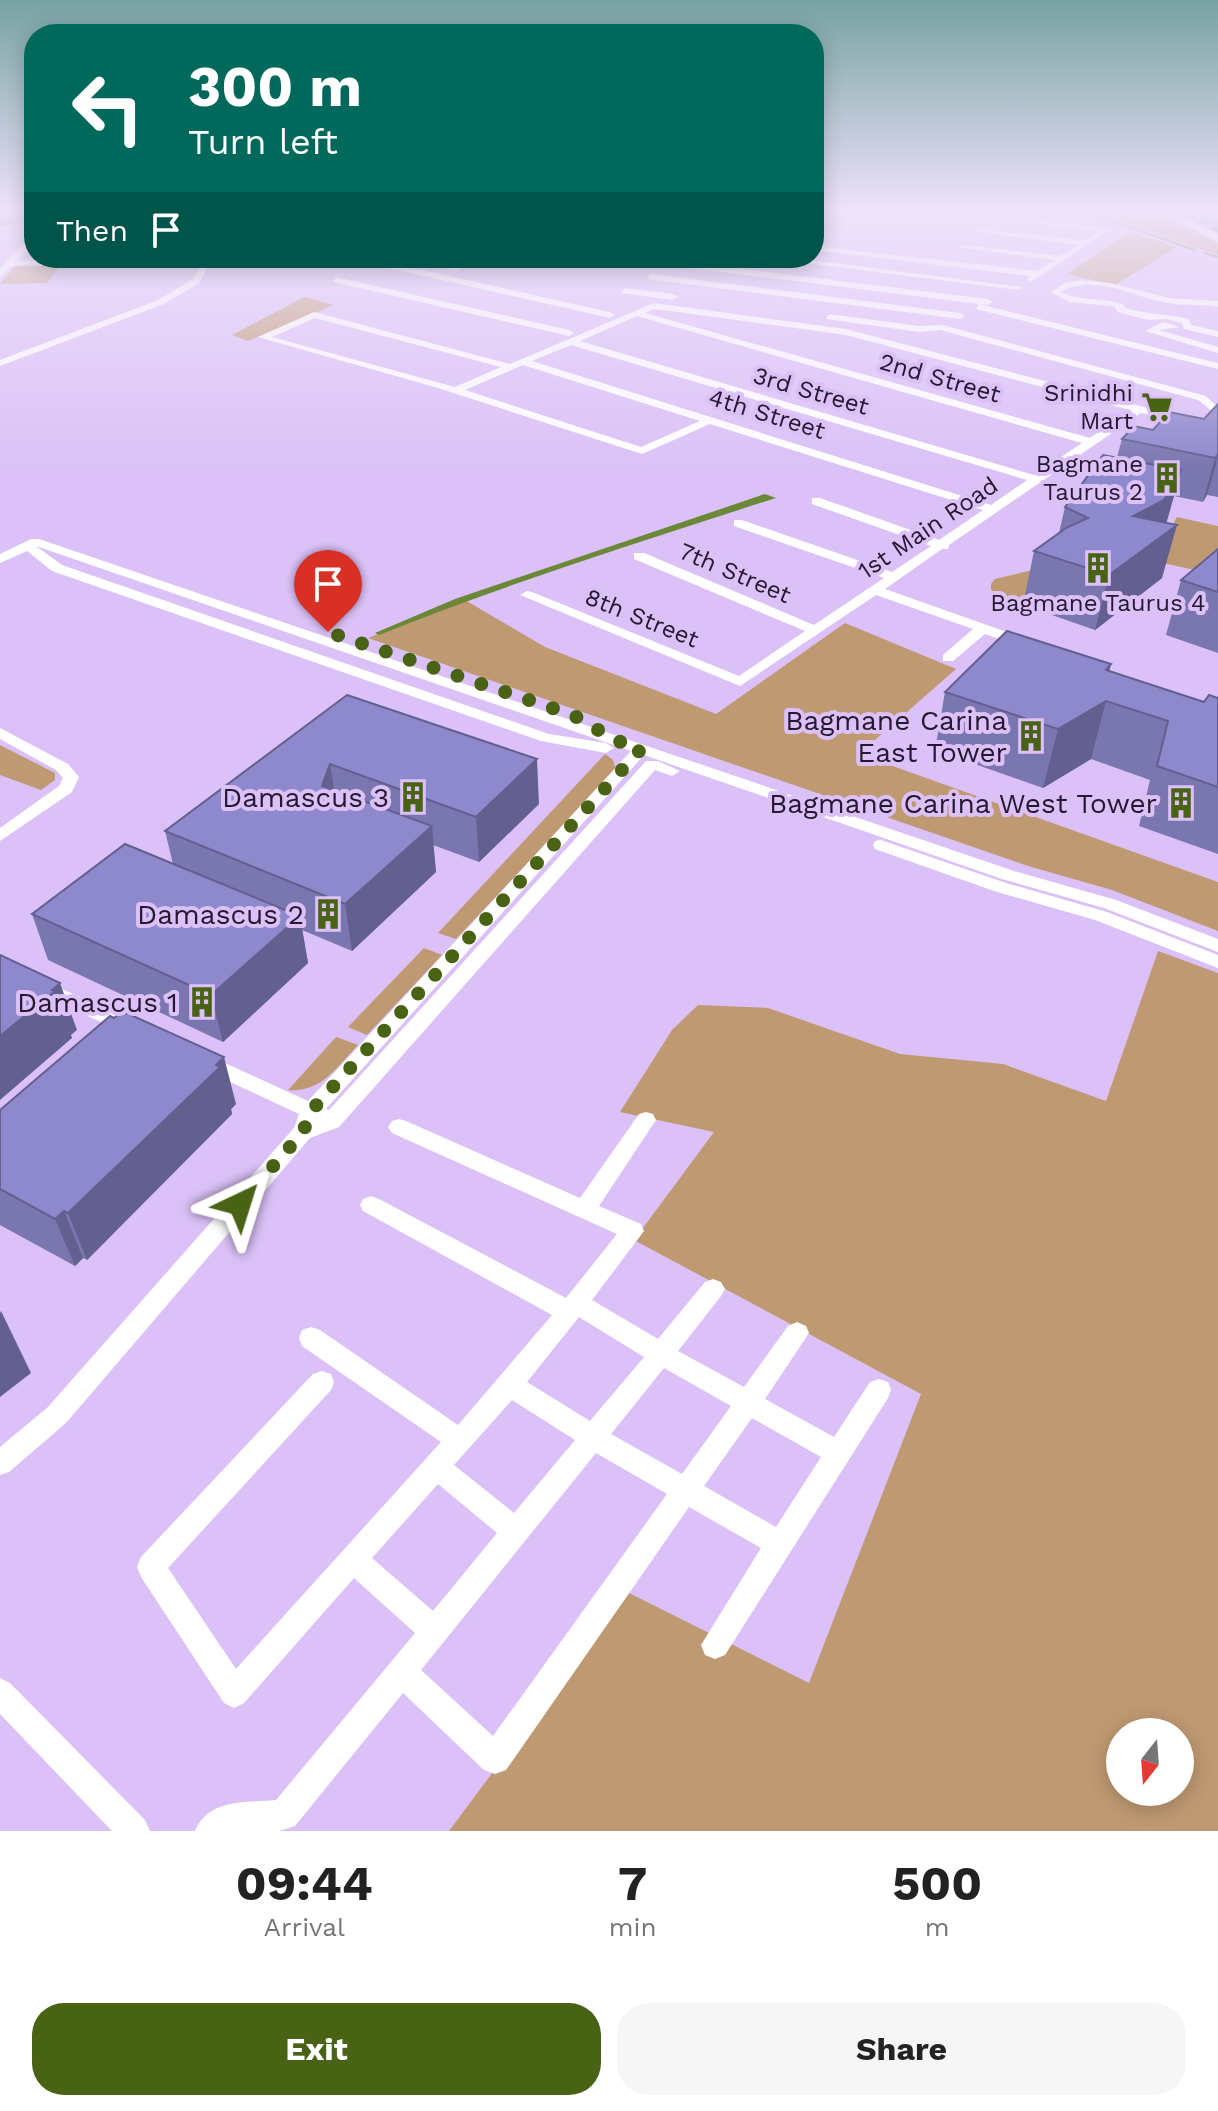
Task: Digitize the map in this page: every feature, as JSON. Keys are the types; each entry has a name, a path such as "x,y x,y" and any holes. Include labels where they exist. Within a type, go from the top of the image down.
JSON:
{"street":[{"path":"0,363 169,297"},
{"name":"3rd Street","path":"413,297 571,338 1038,480"},
{"path":"429,313 464,297"},
{"path":"533,297 610,315"},
{"path":"675,297 758,308"},
{"path":"813,297 960,316"},
{"path":"936,297 984,304 1218,366"},
{"path":"940,327 997,297"},
{"path":"1069,297 1114,303 1120,306 1120,310 1149,317 1176,318 1186,321 1187,327 1202,332"},
{"path":"1159,297 1168,301 1196,300 1218,304"},
{"path":"825,299 818,316 919,329 940,327 1202,398 1218,413"},
{"path":"456,390 524,362 571,338 654,306 846,332 1139,409 1218,425"},
{"name":"2nd Street","path":"639,314 1092,442"},
{"path":"511,367 314,315 263,337 456,390 642,451 710,420"},
{"path":"1218,336 1163,325 1150,331 1218,350"},
{"path":"442,386 493,362"},
{"name":"4th Street","path":"524,362 995,510"},
{"path":"1205,402 1218,393"},
{"name":"1st Main Road","path":"740,682 944,546 1139,409"},
{"path":"816,501 944,546"},
{"path":"738,523 895,577"},
{"path":"0,559 34,547 88,551 558,710 610,744"},
{"path":"34,547 57,568 546,738 610,744"},
{"path":"0,567 34,547 646,756 1008,875 1110,904 1218,946"},
{"name":"7th Street","path":"639,556 815,630"},
{"path":"876,590 1042,649"},
{"name":"8th Street","path":"527,595 740,682"},
{"path":"948,658 983,628"},
{"path":"0,733 67,770 71,777 66,789 0,836"},
{"path":"646,756 1000,887 1101,916 1218,962"},
{"path":"0,1463 57,1415 315,1121 646,756"},
{"path":"0,968 152,1038"},
{"path":"192,1056 315,1121"},
{"path":"584,1210 646,1120"},
{"path":"322,1382 151,1567 234,1693 510,1385 633,1231 399,1127"},
{"path":"371,1205 661,1354 746,1405 838,1453"},
{"path":"211,1831 221,1821 290,1823 402,1672 713,1289"},
{"path":"402,1672 495,1759 797,1333"},
{"path":"311,1338 459,1440"},
{"path":"510,1385 594,1438 778,1543"},
{"path":"715,1645 879,1390"},
{"path":"435,1466 517,1532"},
{"path":"353,1559 435,1632"},
{"path":"0,1693 134,1831"}],"shaded area":[{"path":"303,297 334,305 248,341 232,335"},
{"path":"765,494 776,498 526,580 379,635 375,633 455,599"},
{"path":"1177,517 1218,526 1218,575 1153,561"},
{"path":"1045,567 1056,574 1014,602 991,590 995,579"},
{"path":"465,600 545,647 716,714 845,623 956,669 859,754 1218,882 1218,931 1112,890 1028,866 368,638"},
{"path":"0,745 55,773 55,780 41,790 0,775"},
{"path":"605,754 613,760 616,769 456,939 438,933"},
{"path":"424,948 442,955 367,1035 348,1027"},
{"path":"1158,951 1218,973 1218,1831 449,1831 627,1592 809,1683 921,1394 634,1240 714,1132 620,1112 672,1030 698,1005 768,1008 900,1054 1003,1064 1106,1101"},
{"path":"336,1037 358,1045 319,1083 300,1090 288,1090"}],"building":[{"path":"1218,404 1218,454 1215,458 1122,439 1134,426 1153,430 1169,412 1204,419"},
{"path":"1103,455 1181,470 1164,500 1133,516 1177,525 1109,575 1034,551 1066,528 1088,518 1065,507"},
{"path":"1218,549 1218,592 1181,580"},
{"path":"1007,631 1111,664 1106,670 1204,702 1209,695 1218,698 1218,787 1157,766 1168,721 1106,701 1058,729 945,692"},
{"path":"347,695 537,759 476,817 330,764 322,786 432,826 345,904 165,831"},
{"path":"125,844 300,916 211,995 32,914"},
{"path":"0,955 60,983 52,990 55,991 0,1036"},
{"path":"122,1011 224,1057 216,1065 220,1067 68,1213 64,1211 55,1219 0,1189 0,1110 110,1016 114,1018"}],"place":[{"name":"Srinidhi Mart","path":"1157,407"},
{"name":"Bagmane Taurus 2","path":"1167,478"},
{"name":"Bagmane Taurus 4","path":"1098,568"},
{"name":"Bagmane Carina East Tower","path":"1031,736"},
{"name":"Damascus 3","path":"413,797"},
{"name":"Bagmane Carina West Tower","path":"1181,803"},
{"name":"Damascus 2","path":"328,914"},
{"name":"Damascus 1","path":"202,1002"}],"route":[{"path":"240,1204 303,1132 311,1111 641,749 615,740 573,715 328,632"}]}
